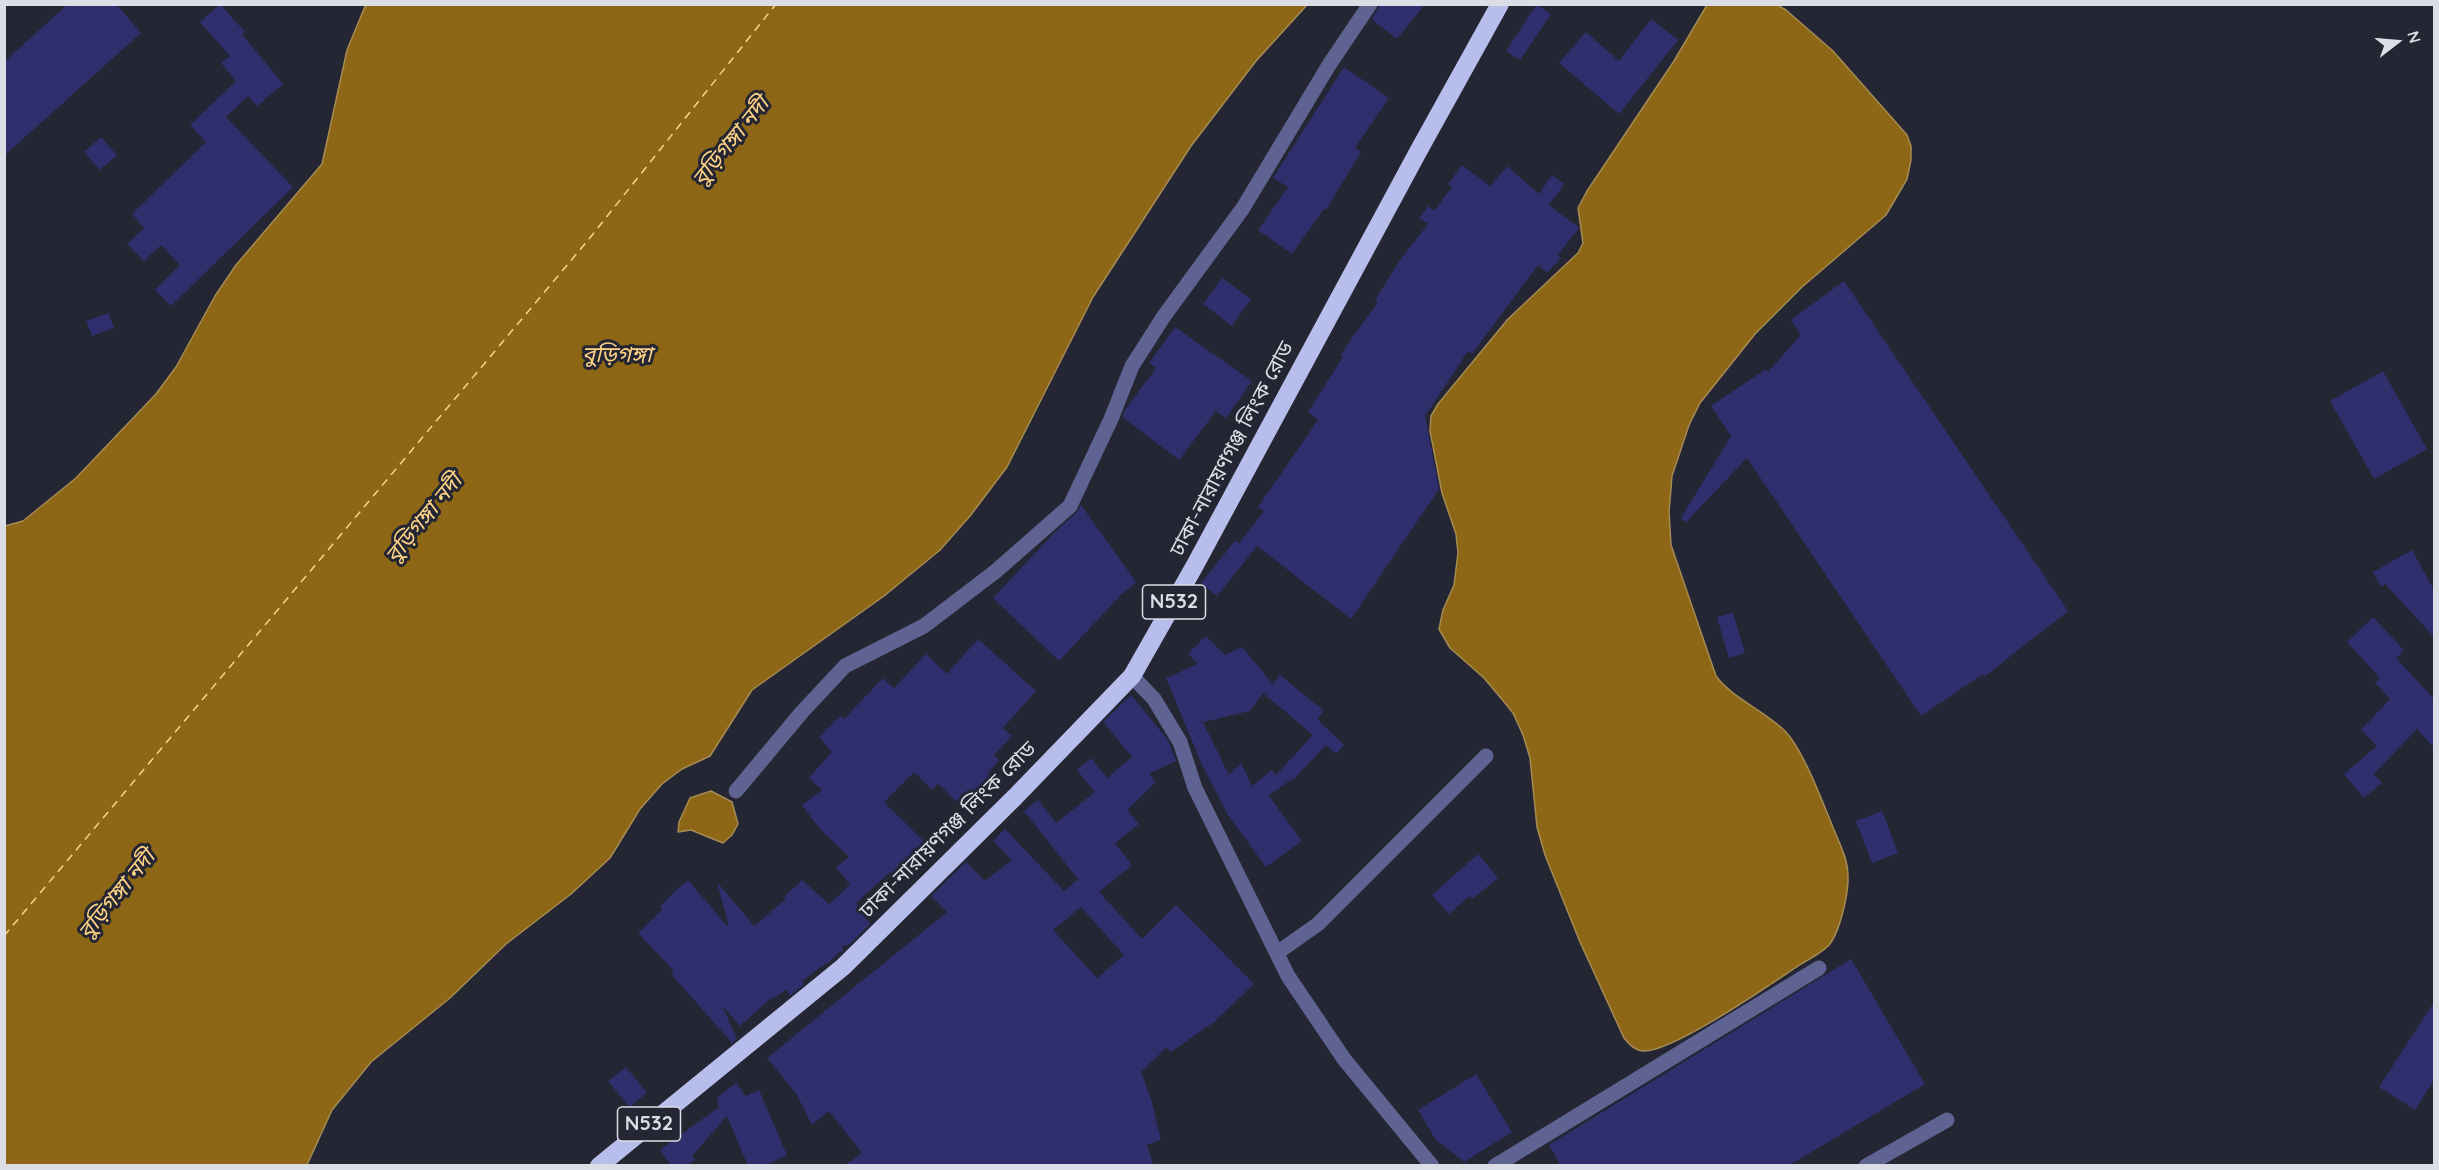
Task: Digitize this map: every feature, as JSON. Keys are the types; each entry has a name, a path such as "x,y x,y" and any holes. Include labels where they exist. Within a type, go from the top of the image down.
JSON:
{"highway":[{"name":"ঢাকা-নারায়ণগঞ্জ লিংক রোড","path":"599,1166 843,967 1015,797 1132,676 1200,557 1500,4"}],"street":[{"path":"736,792 802,712 845,666 924,626 996,571 1070,506 1132,366 1164,316 1243,208 1329,65 1370,4"},
{"path":"1132,676 1154,699 1180,742 1195,788 1288,975 1344,1059 1432,1166"},
{"path":"1277,953 1318,924 1486,756"},
{"path":"1495,1166 1819,968"},
{"path":"1866,1166 1947,1120"}],"water":[{"name":"বুড়িগঙ্গা","path":"366,4 1307,5 1256,61 1191,146 1093,297 1007,467 970,516 940,550 884,596 752,690 710,756 682,769 662,784 640,809 610,858 571,894 506,944 450,998 371,1062 332,1110 307,1165 5,1165 5,526 23,521 76,478 156,394 176,367 215,296 236,265 322,164 347,50"},
{"path":"1707,5 1777,5 1786,10 1833,51 1907,135 1911,146 1911,160 1907,179 1886,215 1802,287 1755,334 1700,403 1689,425 1672,476 1669,512 1671,545 1716,676 1731,691 1785,731 1801,754 1847,863 1847,891 1840,922 1829,945 1817,954 1696,1030 1656,1049 1643,1051 1634,1048 1624,1038 1580,942 1545,855 1537,827 1530,758 1513,713 1484,678 1450,648 1439,629 1443,610 1454,585 1458,553 1456,534 1442,493 1430,431 1431,416 1438,404 1508,319 1578,253 1583,243 1578,208 1674,61"},
{"path":"711,791 732,802 738,824 732,835 723,843 691,830 678,832 679,822 690,798"}],"building":[{"path":"68,4 116,4 141,33 4,156 4,62"},
{"path":"220,4 245,32 242,34 283,84 257,106 248,96 226,117 293,187 171,306 155,290 180,265 161,245 144,261 127,244 144,228 132,214 206,142 190,125 236,81 221,63 230,56 200,22"},
{"path":"1380,4 1425,4 1397,39 1372,19"},
{"path":"1537,4 1551,14 1520,60 1506,51"},
{"path":"1651,19 1678,40 1619,114 1559,63 1586,32 1619,61"},
{"path":"1344,67 1389,98 1355,148 1361,152 1326,210 1324,209 1292,254 1258,230 1288,187 1273,178"},
{"path":"101,137 117,155 100,170 84,152"},
{"path":"1462,165 1490,186 1507,166 1539,194 1552,175 1564,184 1549,205 1579,228 1558,255 1561,258 1547,273 1538,265 1472,354 1468,351 1425,416 1439,489 1351,619 1257,546 1217,596 1201,583 1235,541 1239,543 1264,511 1258,507 1318,420 1308,412 1343,357 1340,355 1378,302 1375,300 1398,263 1428,224 1419,218 1428,206 1434,211 1452,187 1448,184"},
{"path":"1222,278 1251,299 1232,326 1203,304"},
{"path":"1844,281 2068,611 1984,677 1983,674 1921,716 1747,458 1686,522 1681,518 1731,436 1711,406 1766,369 1768,372 1801,335 1791,320"},
{"path":"108,313 114,328 92,336 86,321"},
{"path":"1175,327 1252,381 1226,418 1216,411 1179,460 1122,417 1156,368 1149,363"},
{"path":"2383,371 2427,449 2374,479 2330,401"},
{"path":"1081,505 1136,582 1059,661 993,598 1076,513"},
{"path":"2412,550 2434,590 2434,637 2385,584 2381,587 2373,572"},
{"path":"1733,613 1745,653 1729,658 1717,617"},
{"path":"2373,617 2404,650 2396,658 2434,699 2434,748 2417,729 2374,774 2382,783 2364,798 2344,774 2377,746 2361,730 2390,699 2375,683 2380,678 2347,642"},
{"path":"1206,636 1225,655 1242,647 1273,684 1280,675 1324,711 1317,719 1344,745 1336,754 1326,745 1293,780 1269,796 1302,841 1266,867 1228,815 1202,765 1166,678 1198,664 1188,654","holes":["1263,693 1313,735 1276,775 1272,770 1252,786 1241,763 1229,775 1203,722 1250,711"]},
{"path":"978,639 1036,691 1003,728 1012,736 994,755 999,760 987,774 994,780 966,810 938,784 932,790 914,772 884,802 934,851 920,866 917,863 898,880 890,872 856,903 870,924 850,944 842,946 843,951 802,981 804,984 790,996 786,989 773,999 772,997 740,1026 722,1005 737,1039 732,1043 671,974 674,971 638,933 662,910 660,907 673,893 688,880 729,928 717,882 754,926 786,899 784,897 802,880 829,904 850,885 836,867 849,857 819,828 802,805 822,790 809,778 832,752 819,737 840,716 844,719 883,678 894,688 926,654 947,674"},
{"path":"1131,695 1168,740 1176,761 1149,774 1156,782 1127,810 1139,824 1115,843 1132,865 1099,892 1142,939 1176,905 1254,984 1214,1022 1171,1052 1166,1048 1141,1072 1151,1099 1161,1140 1147,1145 1154,1166 844,1166 862,1153 829,1111 812,1125 797,1095 767,1058 947,912 931,896 966,862 985,881 1012,860 993,841 1005,829 1064,891 1078,879 1024,811 1038,800 1056,823 1095,792 1077,770 1091,758 1107,778 1132,757 1103,722","holes":["1081,907 1124,955 1097,978 1053,930"]},
{"path":"1882,811 1898,853 1872,863 1856,821"},
{"path":"1478,854 1498,878 1472,899 1470,896 1449,914 1432,895"},
{"path":"1851,959 1925,1084 1788,1166 1561,1166 1549,1145"},
{"path":"2434,1002 2434,1080 2415,1110 2379,1087"},
{"path":"626,1067 647,1093 629,1107 608,1081"},
{"path":"1476,1074 1512,1132 1464,1162 1436,1140 1418,1110"},
{"path":"736,1083 746,1096 759,1090 787,1155 764,1166 748,1166 727,1116 692,1156 695,1159 687,1166 672,1166 660,1150 719,1107 717,1098"}],"ferry route":[{"path":"4,936 589,239 776,4"}],"water label":[{"name":"বুড়িগঙ্গা নদী","path":"731,142"},
{"name":"বুড়িগঙ্গা নদী","path":"424,519"},
{"name":"বুড়িগঙ্গা নদী","path":"117,895"}]}
